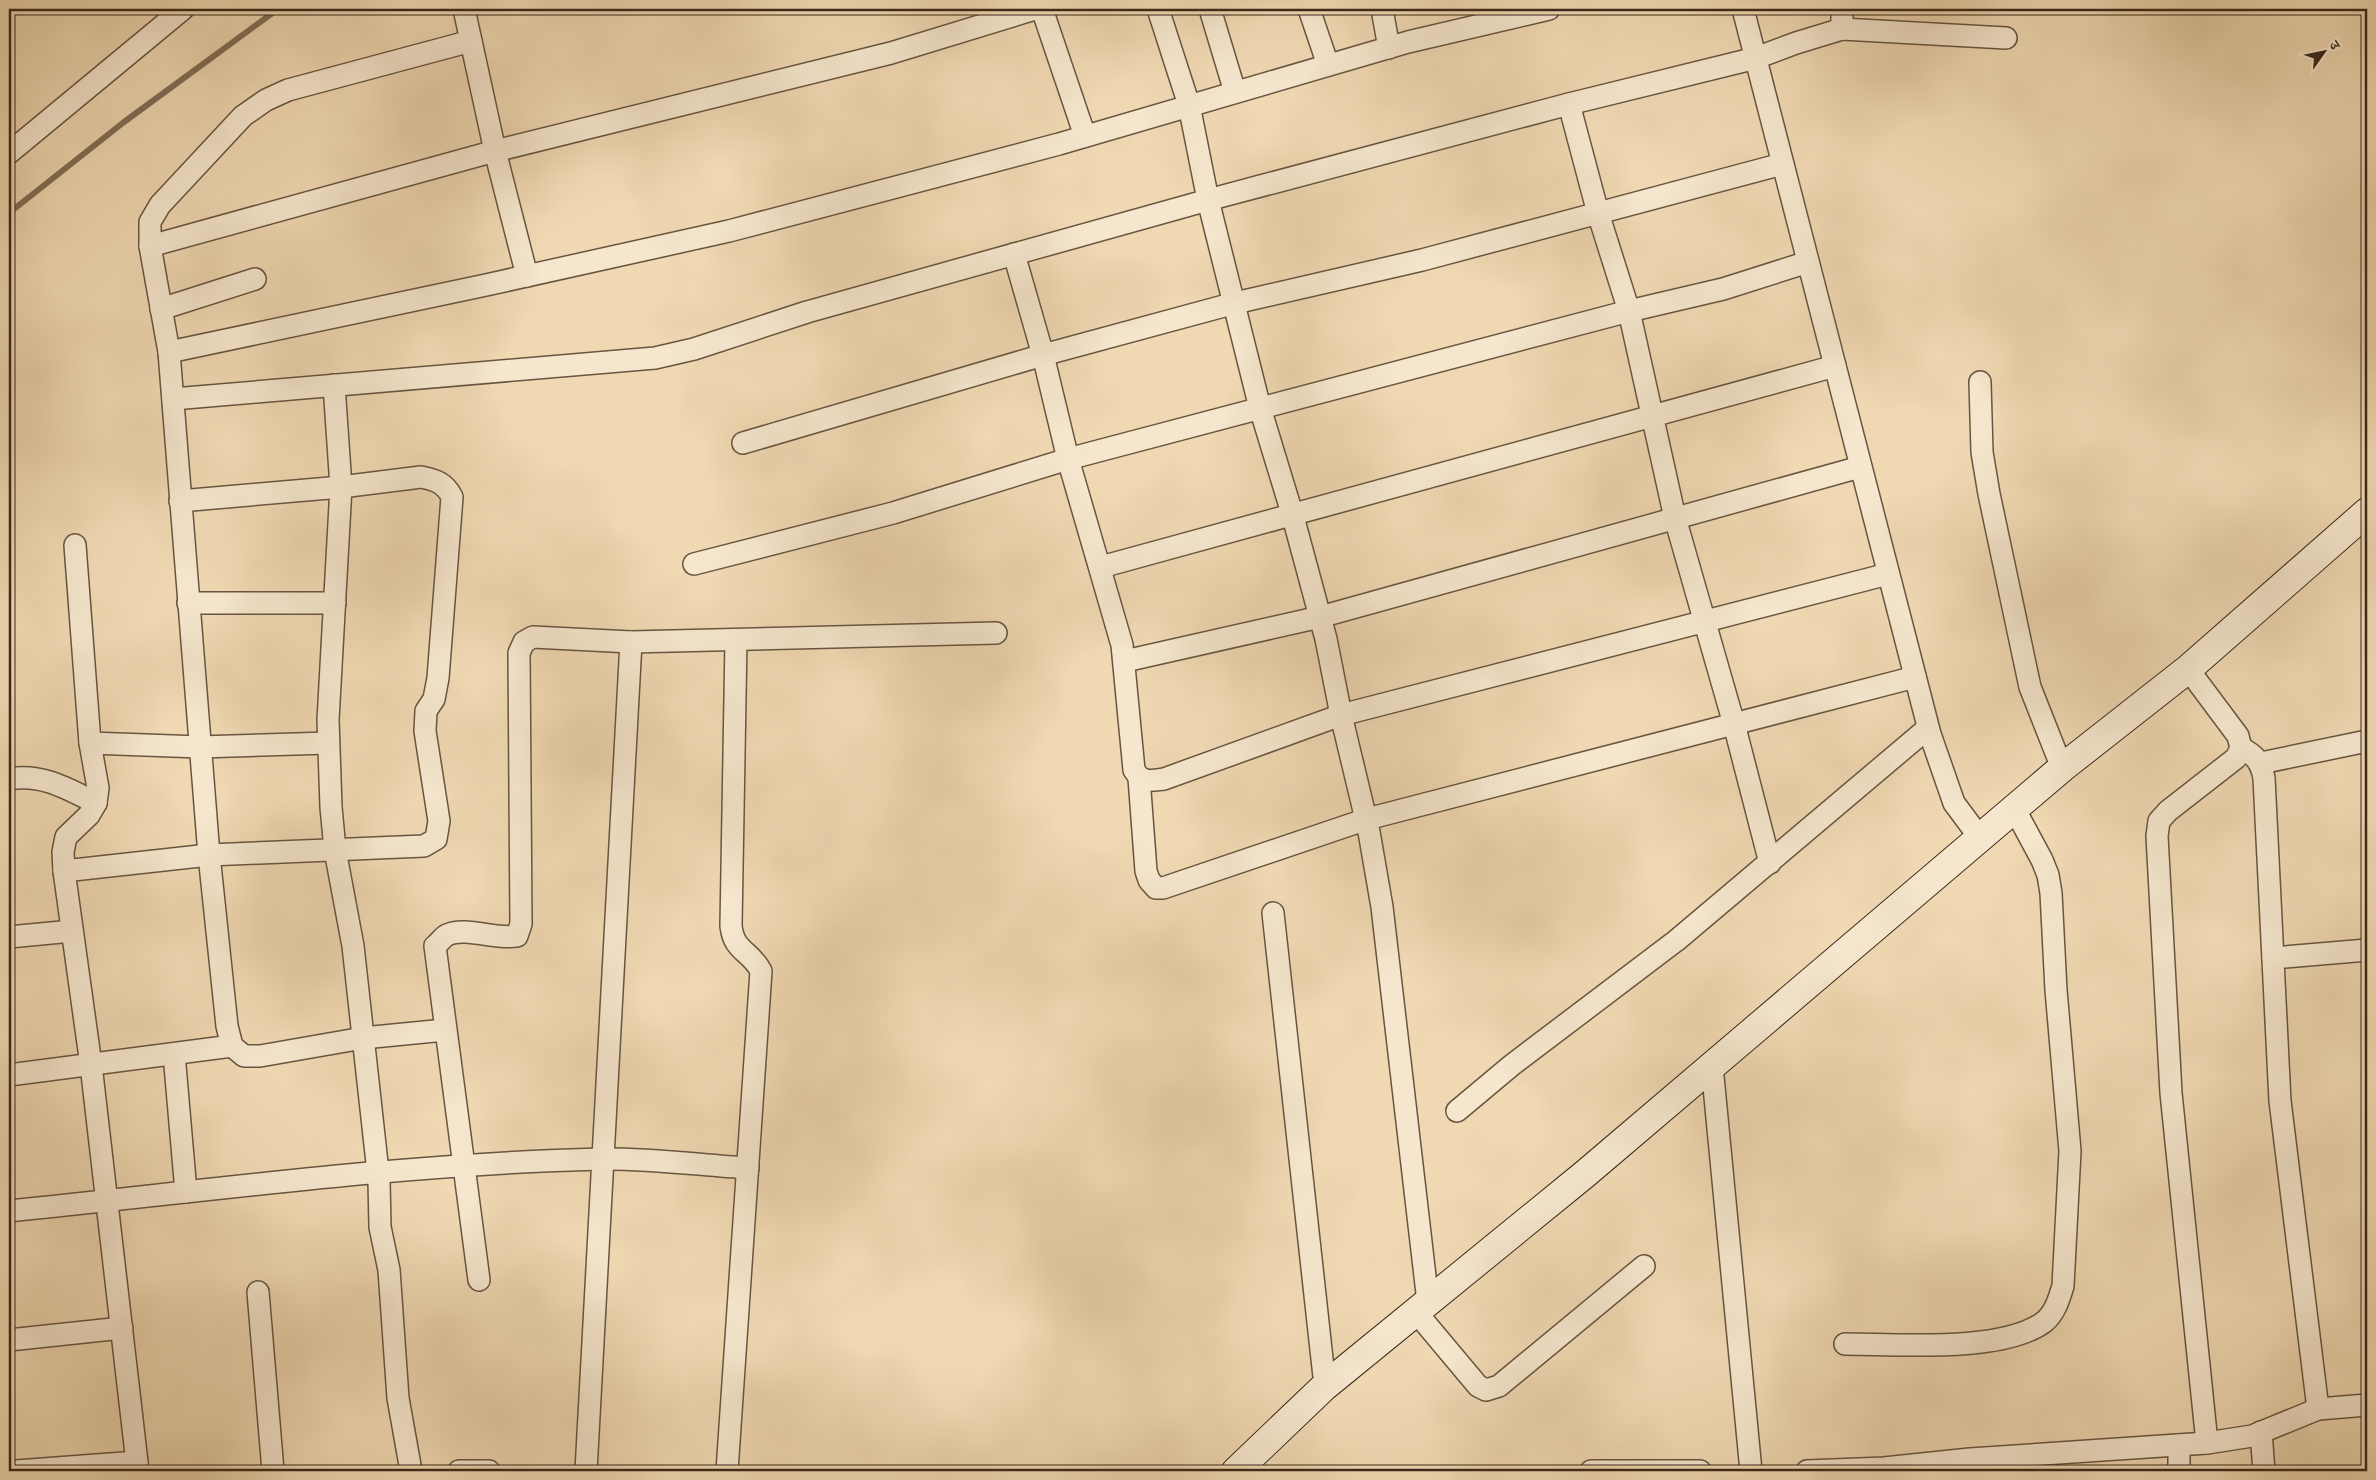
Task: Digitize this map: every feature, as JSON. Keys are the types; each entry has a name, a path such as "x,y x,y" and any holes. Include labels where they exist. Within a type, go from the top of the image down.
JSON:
{"street":[{"path":"9,153 183,9"},
{"path":"464,9 495,151 527,276"},
{"path":"150,246 495,151 891,53 1034,9"},
{"path":"1042,9 1085,136"},
{"path":"1158,9 1189,105 1208,200 1260,408 1292,513 1320,617 1341,715 1367,819 1382,907 1422,1307 1478,1386 1486,1390 1499,1386 1644,1266"},
{"path":"1210,9 1235,92"},
{"path":"1309,9 1328,65"},
{"path":"1382,9 1389,48"},
{"path":"169,352 729,231 1085,136 1496,15 1548,9"},
{"path":"1744,9 1782,164 1928,728 1941,772 1954,803 1980,838"},
{"path":"173,399 655,358 694,350 807,312 1208,200 1570,104 1756,58 1796,43 1842,19 2006,38"},
{"path":"445,1030 363,1038 260,1056 244,1056 232,1046 226,1017 209,856 169,352 150,246 150,222 160,205 242,116 266,100 288,90 471,41"},
{"path":"1570,104 1598,213 1629,311 1675,518 1734,724 1770,862"},
{"path":"743,443 1043,355 1235,303 1422,260 1782,164"},
{"path":"1014,254 1043,355 1068,459 1101,567 1125,661 1134,770 1139,778 1145,782 1164,779 1341,715 1704,623 1888,574"},
{"path":"694,564 893,513 1068,459 1629,311 1722,289 1808,262"},
{"path":"161,309 255,279"},
{"path":"1101,567 1292,513 1835,366"},
{"path":"1980,382 1982,452 2030,687 2062,768"},
{"path":"334,385 341,488 328,743 334,850 353,946 377,1171 380,1227 389,1270 398,1398 411,1471"},
{"path":"1125,661 1320,617 1860,467"},
{"path":"64,871 209,856 424,846 436,839 439,822 425,731 426,712 434,699 438,678 452,497 447,487 434,480 421,477 341,488 180,501"},
{"path":"1236,1471 1325,1386 1585,1174 2062,768 2188,669 2367,512"},
{"path":"16,1471 138,1467 91,1065 64,871 63,852 66,837 89,815 96,803 98,788 90,742 75,545"},
{"path":"188,603 335,603"},
{"path":"479,1280 445,1030 436,946 447,935 470,933 507,938 517,936 520,924 519,653 524,642 534,636 631,642 996,634"},
{"path":"727,1471 761,971 755,959 739,947 733,939 731,926 736,640"},
{"path":"586,1471 631,642"},
{"path":"2188,669 2238,736 2241,748 2236,758 2168,811 2159,821 2157,836 2171,1093 2207,1443"},
{"path":"1139,778 1146,871 1149,880 1156,888 1163,888 1367,819 1915,677"},
{"path":"1457,1111 1512,1065 1677,940 1928,728"},
{"path":"2261,763 2367,741"},
{"path":"90,742 200,747 328,743"},
{"path":"2241,748 2252,753 2261,763 2264,778 2280,1102 2318,1409"},
{"path":"9,778 35,778 53,781 96,803"},
{"path":"1845,1344 1984,1342 2010,1337 2044,1322 2058,1305 2063,1286 2070,1151 2056,990 2051,893 2045,867 2014,808"},
{"path":"1274,913 1325,1386"},
{"path":"9,937 72,931"},
{"path":"2273,958 2367,950"},
{"path":"9,1074 232,1046"},
{"path":"174,1054 186,1192"},
{"path":"1712,1066 1751,1471"},
{"path":"9,1211 377,1171 603,1159 748,1168"},
{"path":"258,1292 273,1471"},
{"path":"9,1340 122,1328"},
{"path":"1807,1471 1884,1470 1970,1465 2207,1443 2252,1436 2318,1409 2367,1405"},
{"path":"2261,1432 2264,1471"},
{"path":"2179,1445 2179,1471"},
{"path":"459,1471 489,1471"},
{"path":"1591,1471 1700,1471"}],"waterway":[{"path":"9,213 124,122 278,9"}]}
